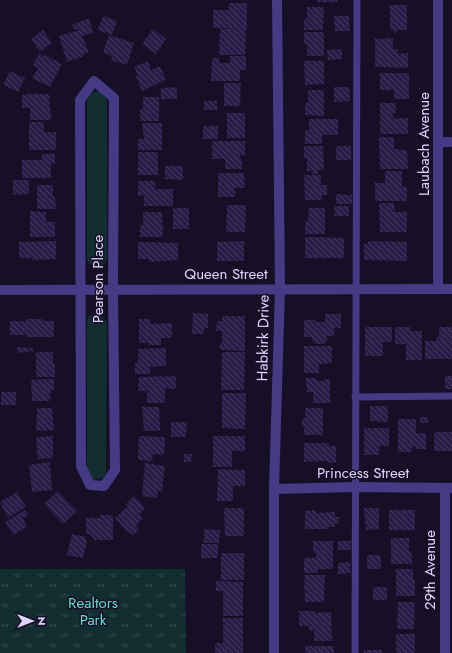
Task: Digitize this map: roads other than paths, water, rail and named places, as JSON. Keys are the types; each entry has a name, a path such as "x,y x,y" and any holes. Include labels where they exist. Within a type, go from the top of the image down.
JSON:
{"street":[{"name":"Habkirk Drive","path":"274,653 274,489 280,289 277,0"},
{"name":"Laubach Avenue","path":"438,0 438,289"},
{"name":"Pearson Place","path":"94,81 114,98 113,290 115,470 104,486 90,484 81,466 81,290 80,100 94,81"},
{"path":"439,142 452,142"},
{"name":"Queen Street","path":"0,290 452,289"},
{"name":"Princess Street","path":"274,489 355,487 448,488"},
{"name":"29th Avenue","path":"445,653 448,488"}],"lane":[{"path":"355,653 357,0"},
{"path":"355,397 452,396"}],"park label":[{"name":"Realtors Park","path":"93,612"}]}
